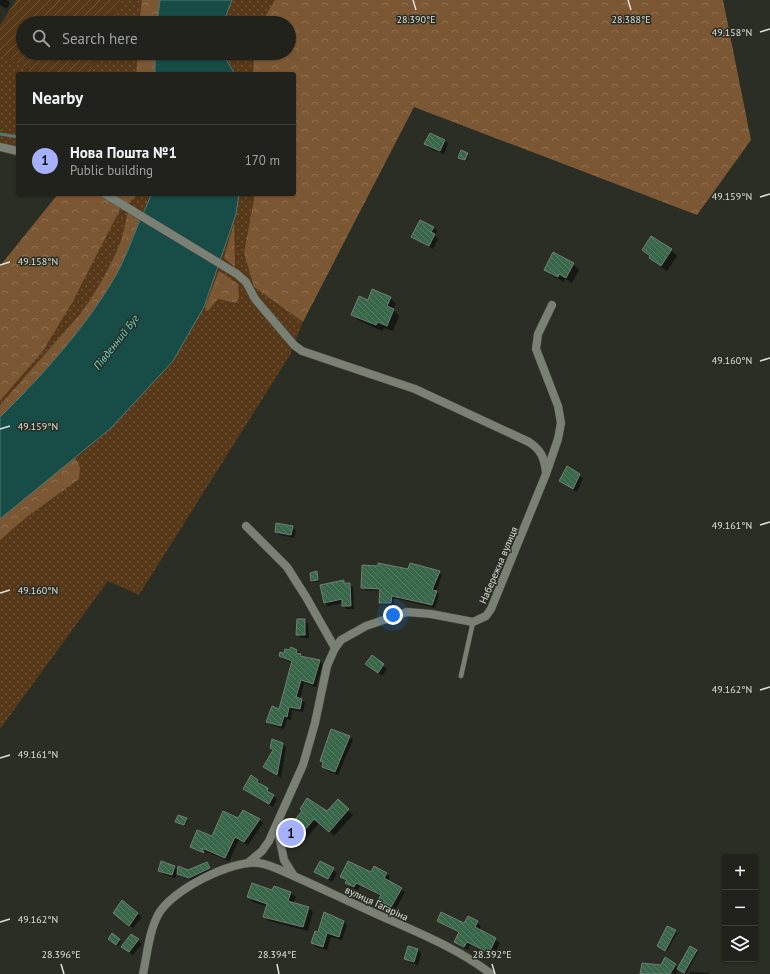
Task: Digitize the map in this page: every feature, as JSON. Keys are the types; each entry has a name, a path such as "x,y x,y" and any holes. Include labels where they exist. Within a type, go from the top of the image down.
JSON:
{"street":[{"path":"0,147 16,151"},
{"path":"108,196 237,274 246,282 255,299 294,345 302,351 415,389 529,442 541,452 545,460 546,474"},
{"name":"Набережна вулиця","path":"473,622 486,616 491,609 546,474 558,439 561,423 558,406 536,350 538,334 552,305"},
{"path":"246,526 287,567 306,597 334,648"},
{"path":"143,974 158,914 167,902 195,884 225,868 249,862 266,846 277,826 306,754 319,708 327,666 334,648 341,640 357,630 408,612 432,614 473,622"},
{"path":"277,826 284,860 295,876"},
{"name":"вулиця Гагаріна","path":"249,862 266,865 295,876 456,951 491,974"}],"lane":[{"path":"461,676 473,622"}],"shaded area":[{"path":"16,0 122,0 115,16 16,16 16,60 96,60 91,72 38,72 28,69 0,55 0,25"},
{"path":"122,0 142,0 140,16 115,16"},
{"path":"232,0 275,0 265,16 226,16"},
{"path":"0,55 28,69 38,72 16,72 16,156 0,151"},
{"path":"96,60 137,60 136,72 91,72"},
{"path":"226,60 254,60 253,72 234,72"},
{"path":"135,196 151,196 149,203 140,219 128,213 123,236 107,271 80,314 0,405 0,401 43,351 72,303 123,204"},
{"path":"239,196 255,196 254,287 303,322 290,355 139,595 108,581 0,729 0,519 111,428 173,361 204,307 236,214"}],"green space":[{"path":"142,0 160,0 158,16 140,16"},
{"path":"275,0 723,0 751,140 697,215 414,107 303,322 254,287 244,253 255,196 296,196 296,72 253,72 254,60 296,60 296,16 265,16"},
{"path":"137,60 155,60 155,72 136,72"},
{"path":"56,196 136,196 126,206 123,204 72,303 43,351 0,401 0,266"},
{"path":"128,212 140,219 116,275 78,332 48,368 0,417 0,405 80,314 97,288 112,262 120,243"},
{"path":"234,223 235,267 224,258"},
{"path":"219,271 238,284 239,298 236,303 218,299 208,311 205,307"},
{"path":"75,458 80,467 79,479 28,516 0,540 0,518"}],"water":[{"path":"160,0 232,0 226,16 158,16"},
{"path":"155,60 226,60 234,72 155,72"},
{"name":"Південний Буг","path":"150,196 239,196 236,214 204,307 173,361 111,428 0,519 0,417 48,368 92,313 116,275"}],"building":[{"path":"430,133 445,140 440,151 424,144"},
{"path":"461,150 468,153 465,160 458,158"},
{"path":"420,220 434,227 431,232 435,234 429,246 411,237"},
{"path":"651,236 672,249 661,266 649,258 650,256 642,250"},
{"path":"553,252 574,263 566,278 559,274 558,277 544,270"},
{"path":"372,289 391,297 387,306 394,309 387,326 378,322 376,325 351,315 359,296 368,300"},
{"path":"567,466 580,474 573,489 559,481"},
{"path":"276,523 293,526 291,535 275,532"},
{"path":"378,563 408,569 410,563 440,571 432,590 437,591 432,605 392,596 391,603 379,603 380,589 361,588 362,565 378,566"},
{"path":"317,571 318,580 311,581 310,573"},
{"path":"344,580 344,583 350,583 351,606 342,606 342,599 324,603 320,585"},
{"path":"297,619 305,619 305,635 296,635"},
{"path":"291,647 297,650 296,653 301,654 300,656 320,660 313,684 301,680 296,697 302,699 300,709 289,707 287,717 284,716 281,726 266,722 272,706 279,709 292,661 279,656 280,652 284,653 285,649 289,650"},
{"path":"372,655 384,664 378,673 365,664"},
{"path":"331,729 350,736 335,772 322,767 323,762 320,761"},
{"path":"272,739 283,743 277,775 263,767 273,750 270,748"},
{"path":"251,775 258,780 257,782 268,788 267,791 274,795 269,804 243,789"},
{"path":"307,798 327,811 338,799 349,809 329,832 314,819 295,842 284,833 302,811 300,809"},
{"path":"243,810 260,819 244,842 235,837 225,858 202,848 204,853 190,847 197,830 212,836 223,811 238,818"},
{"path":"178,815 187,818 184,825 175,822"},
{"path":"161,861 175,866 172,875 158,871"},
{"path":"320,861 334,868 328,879 314,872"},
{"path":"348,861 371,872 374,866 387,873 384,878 402,888 391,907 378,900 381,895 356,883 354,887 345,883 347,880 340,877"},
{"path":"207,862 210,868 189,878 177,874 178,866 188,870"},
{"path":"252,883 272,890 274,886 291,892 288,901 309,907 303,927 263,917 267,904 247,897"},
{"path":"122,900 138,913 129,926 113,913"},
{"path":"324,912 344,921 339,937 327,933 323,947 311,943 315,931 318,932"},
{"path":"441,912 464,923 468,916 478,921 475,927 496,938 489,953 467,942 464,947 454,942 459,932 437,921"},
{"path":"667,926 676,930 665,951 657,946"},
{"path":"112,933 120,939 116,945 108,939"},
{"path":"131,934 139,939 129,952 121,947"},
{"path":"408,946 418,949 414,962 404,959"},
{"path":"690,946 697,950 684,973 677,969"},
{"path":"665,957 676,964 670,974 640,974 642,963 661,965"}],"waterway":[{"path":"0,134 16,137"}],"place":[{"name":"Нова Пошта №1","path":"291,833"}]}
